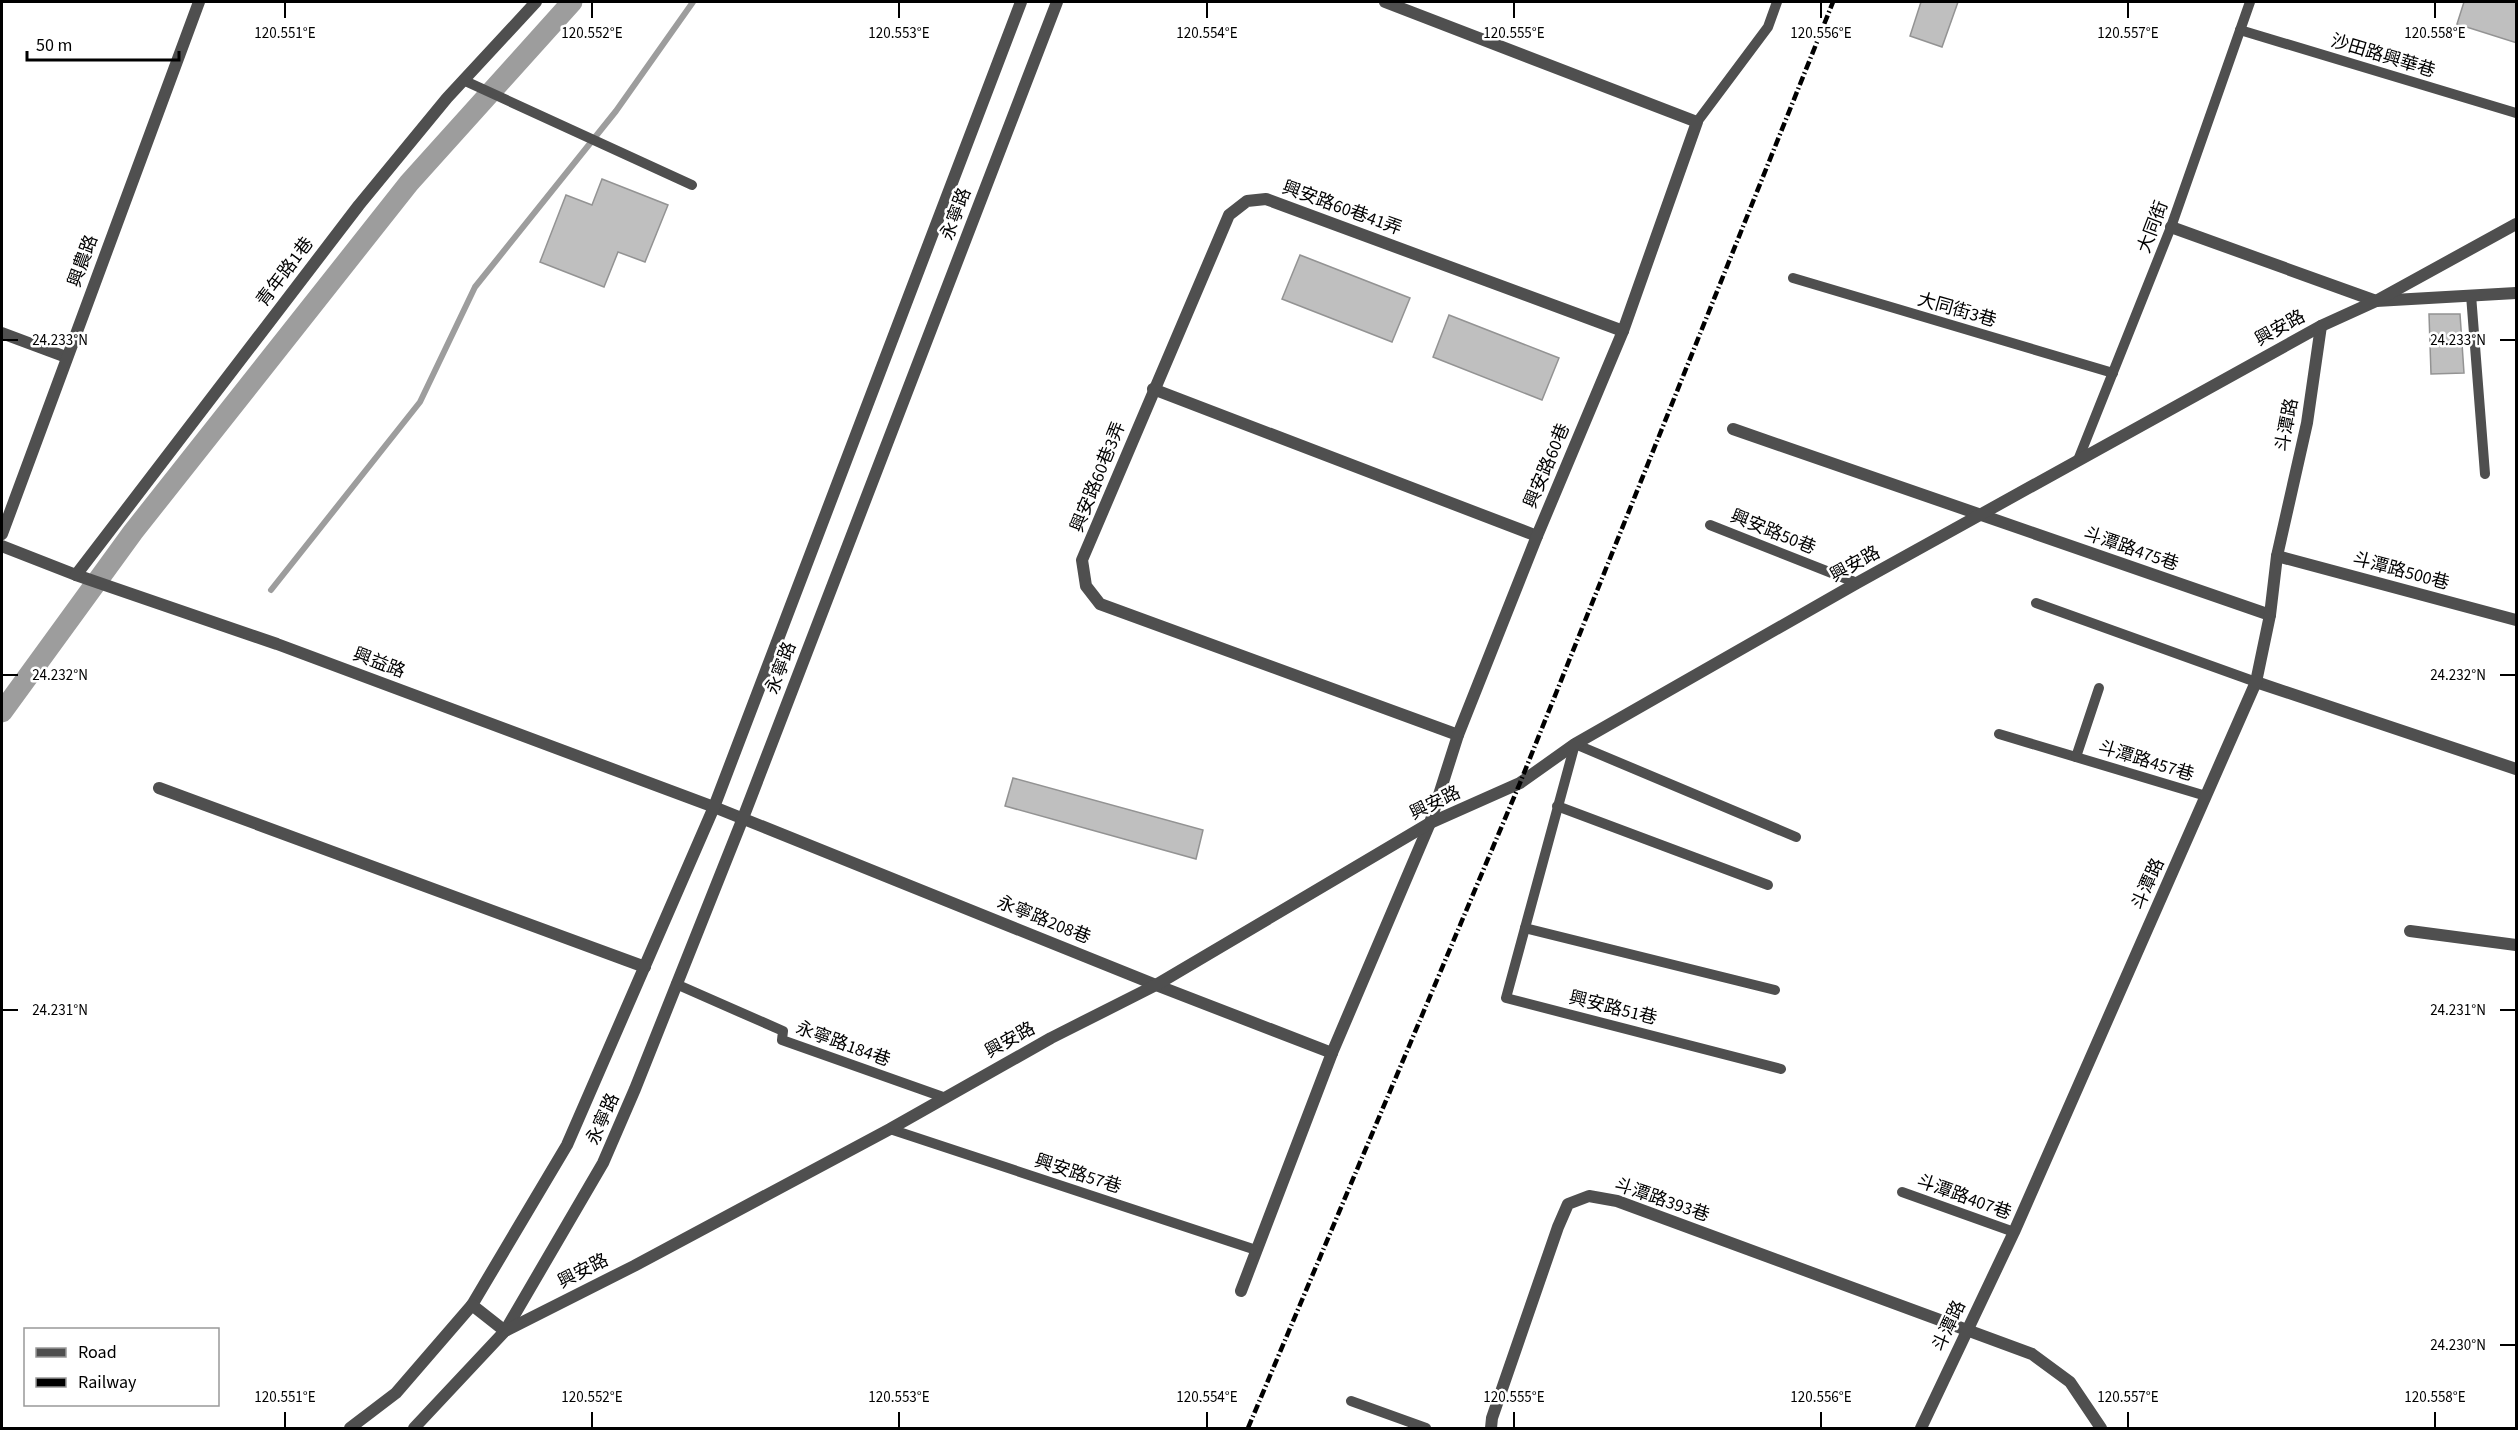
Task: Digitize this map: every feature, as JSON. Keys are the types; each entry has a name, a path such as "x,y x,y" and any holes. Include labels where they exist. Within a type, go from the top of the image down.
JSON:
{"street":[{"name":"興農路","path":"2,534 199,2"},
{"name":"青年路1巷","path":"76,575 359,205 463,80 536,2"},
{"name":"永寧路","path":"472,1305 567,1145 714,807 1022,2"},
{"name":"永寧路","path":"505,1331 603,1163 635,1089 743,818 1056,2"},
{"path":"1385,2 1697,122"},
{"name":"興安路60巷","path":"1241,1291 1332,1053 1430,823 1458,735 1537,536 1623,331 1697,122"},
{"name":"興安路60巷41弄","path":"1153,389 1229,215 1247,201 1266,199 1623,331"},
{"name":"興安路","path":"414,1428 505,1331 644,1260 890,1129 943,1097 1156,985 1430,823 1520,783 1575,744 1857,583 2321,326 2376,301 2517,224"},
{"path":"2171,227 2376,301"},
{"name":"興安路","path":"2376,301 2517,293"},
{"name":"斗潭路","path":"1921,1428 2014,1232 2256,682 2270,615 2277,556 2307,423 2321,326"},
{"path":"2,333 66,357"},
{"path":"1153,389 1537,536"},
{"name":"興安路60巷3弄","path":"1153,389 1082,560 1086,586 1100,604 1458,735"},
{"name":"斗潭路475巷","path":"1733,429 2270,615"},
{"name":"興益路","path":"2,546 76,575 277,644 743,818"},
{"name":"斗潭路500巷","path":"2277,556 2517,620"},
{"path":"2256,682 2517,769"},
{"path":"159,788 645,968"},
{"name":"永寧路208巷","path":"743,818 1156,985 1332,1053"},
{"path":"2410,931 2517,945"},
{"name":"斗潭路393巷","path":"1491,1428 1492,1418 1558,1227 1568,1204 1589,1196 1617,1201 2032,1354 2070,1382 2101,1428"},
{"path":"350,1428 396,1393 472,1305 505,1331"}],"lane":[{"path":"1697,122 1768,27 1777,2"},
{"name":"大同街","path":"2078,460 2171,227 2250,2"},
{"name":"沙田路興華巷","path":"2240,30 2517,113"},
{"path":"463,80 692,185"},
{"name":"大同街3巷","path":"1793,278 2113,373"},
{"path":"2471,296 2485,474"},
{"name":"興安路50巷","path":"1710,525 1857,583"},
{"path":"2036,603 2256,682"},
{"name":"斗潭路457巷","path":"2076,757 2099,688"},
{"name":"斗潭路457巷","path":"1999,734 2206,796"},
{"path":"1575,744 1796,837"},
{"name":"興安路51巷","path":"1575,744 1506,998 1781,1069"},
{"path":"1557,806 1768,885"},
{"path":"1525,928 1775,990"},
{"name":"永寧路184巷","path":"676,984 783,1031 782,1040 943,1097"},
{"name":"興安路57巷","path":"890,1129 1256,1250"},
{"name":"斗潭路407巷","path":"1902,1192 2014,1232"},
{"path":"1351,1401 1426,1428"}],"building":[{"path":"1921,2 1958,2 1942,47 1910,36"},
{"path":"2464,2 2517,2 2517,43 2457,24"},
{"path":"602,179 668,205 645,262 618,252 604,287 540,262 566,195 592,205"},
{"path":"1300,255 1410,298 1392,342 1282,299"},
{"path":"2429,314 2460,314 2464,373 2431,374"},
{"path":"1449,315 1559,358 1542,400 1433,357"},
{"path":"1013,778 1203,830 1196,859 1005,806"}],"waterway":[{"path":"2,712 133,532 409,183 572,2"},
{"path":"271,590 420,402 475,287 616,111 693,2"}],"railway":[{"path":"1248,1428 1520,783 1833,2"}]}
